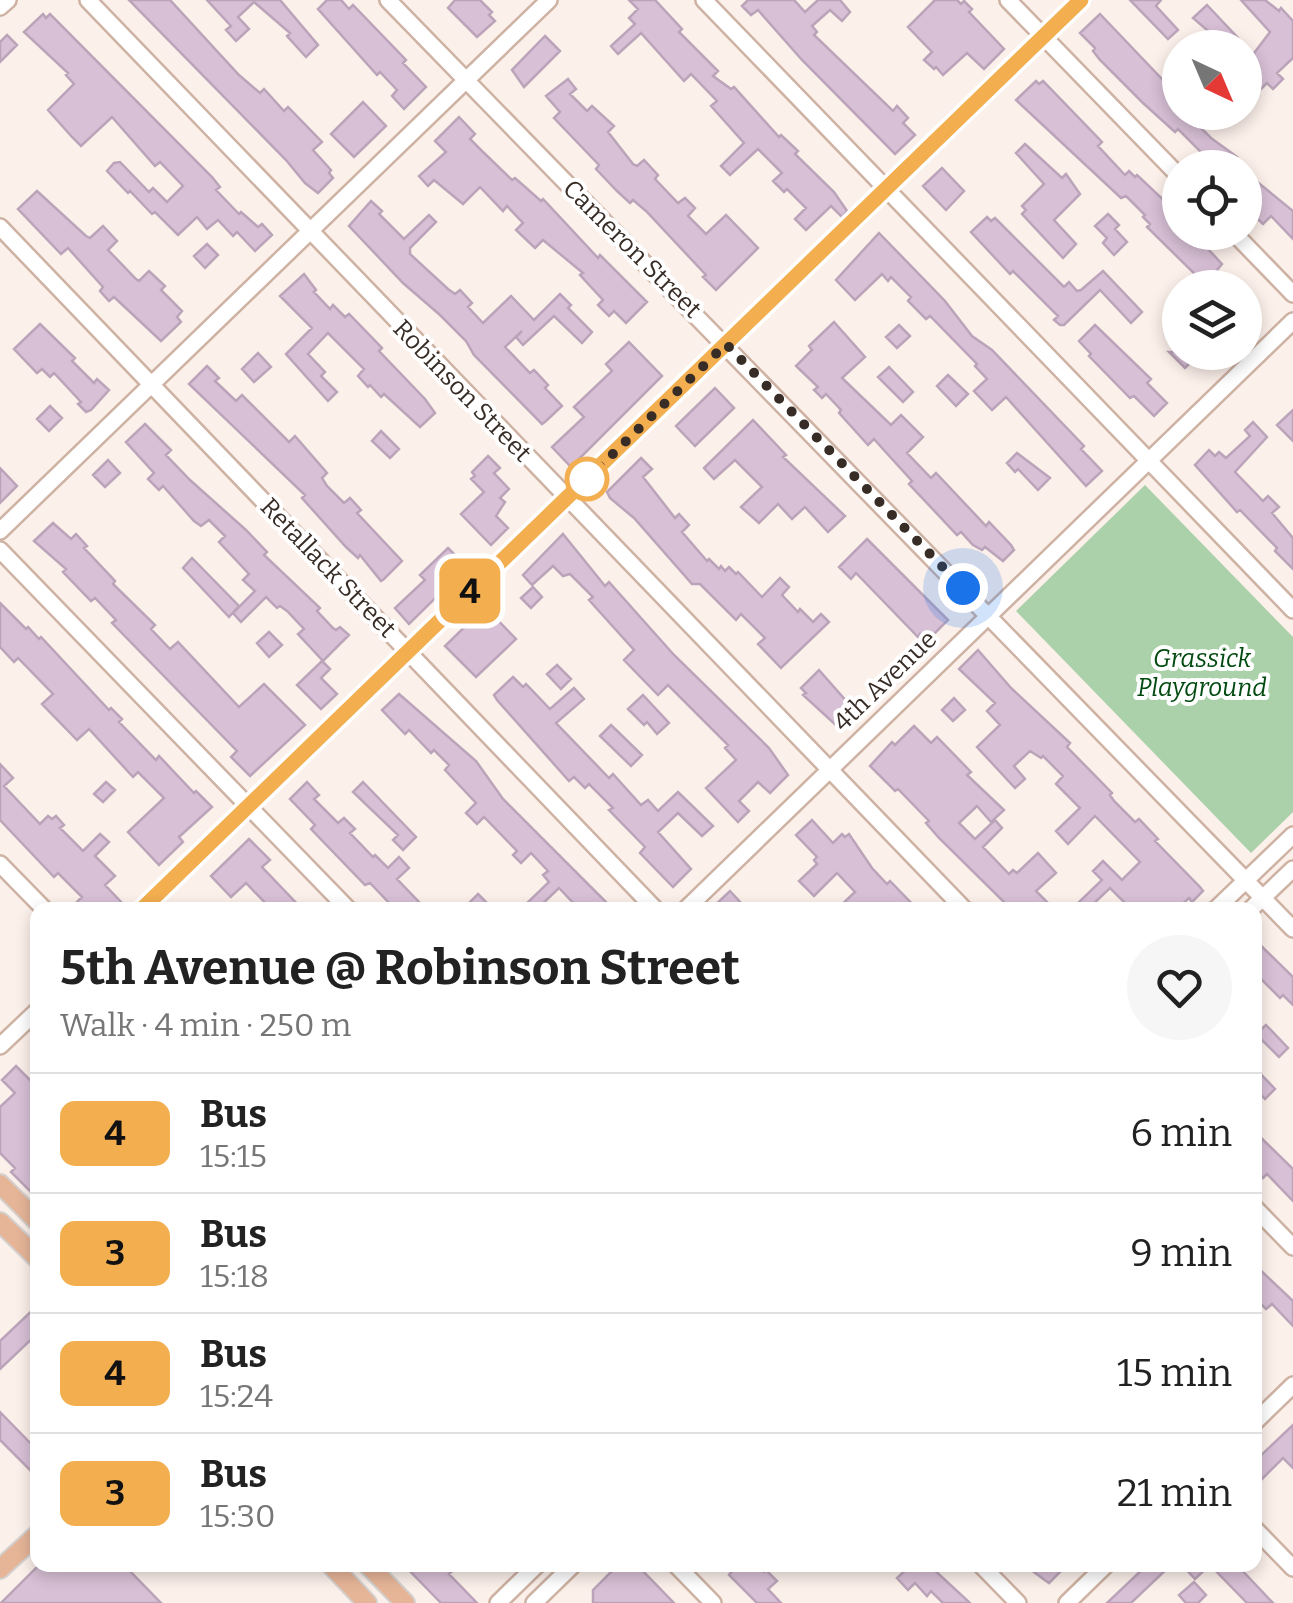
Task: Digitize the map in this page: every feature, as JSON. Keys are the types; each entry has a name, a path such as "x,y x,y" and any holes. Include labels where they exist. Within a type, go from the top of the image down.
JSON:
{"main road":[{"path":"0,1184 30,1214"},
{"path":"0,1222 30,1251"},
{"path":"0,1569 30,1541"},
{"path":"338,1572 367,1603"},
{"path":"375,1572 406,1603"}],"street":[{"path":"0,7 8,0"},
{"name":"Robinson Street","path":"88,0 957,902"},
{"name":"Cameron Street","path":"388,0 1293,929"},
{"path":"0,531 548,0"},
{"path":"704,0 1293,610"},
{"path":"1008,0 1162,159"},
{"path":"149,902 1082,0"},
{"name":"Retallack Street","path":"0,227 648,902"},
{"path":"1250,250 1293,294"},
{"name":"4th Avenue","path":"693,902 1293,321"},
{"path":"0,550 341,902"},
{"path":"1223,902 1293,835"},
{"path":"0,864 37,902"},
{"path":"1259,902 1293,868"},
{"path":"0,1046 30,1018"},
{"path":"1262,1215 1293,1248"},
{"path":"1262,1415 1293,1385"},
{"path":"1262,1536 1293,1568"},
{"path":"498,1603 531,1572"},
{"path":"534,1603 566,1572"},
{"path":"683,1572 713,1603"},
{"path":"988,1572 1018,1603"},
{"path":"1066,1603 1099,1572"}],"green space":[{"name":"Grassick Playground","path":"1145,485 1293,637 1293,812 1251,853 1016,611"}],"building":[{"path":"129,0 170,0 239,75 260,93 264,89 284,111 288,107 322,142 313,150 331,170 333,178 318,193 305,183"},
{"path":"207,0 280,0 318,45 306,57 287,36 290,33 254,2 238,17 249,29 236,41 226,30 231,26"},
{"path":"327,0 341,0 349,9 353,5 406,60 403,63 426,87 404,109 392,96 397,90 380,72 377,75 318,9"},
{"path":"455,0 480,0 495,21 477,37 448,8"},
{"path":"629,0 655,0 682,29 679,32 718,71 713,76 731,89 734,87 834,192 847,211 842,217 831,206 806,230 795,219 806,208 773,181 782,173 758,149 730,175 721,166 744,143 711,106 717,101 691,74 684,81 641,33 618,54 611,46 635,24 629,18 638,9"},
{"path":"748,0 794,0 805,12 818,0 840,0 850,12 842,21 830,10 812,26 817,32 814,35 893,111 897,106 908,118 903,123 915,135 895,154 758,10 751,15 742,6"},
{"path":"935,0 957,0 961,4 964,1 972,9 969,12 1004,49 984,69 967,53 943,75 924,60 932,52 908,27"},
{"path":"1130,0 1161,0 1156,6 1178,30 1162,33"},
{"path":"1241,0 1265,0 1279,11 1281,8 1293,21 1293,58 1277,73 1283,79 1273,89 1267,83 1262,88 1262,43 1270,32"},
{"path":"1207,5 1230,30 1207,30 1193,18"},
{"path":"43,14 46,18 50,14 212,177 220,187 216,190 239,214 258,227 262,224 272,235 255,251 237,232 233,236 218,220 207,229 197,217 178,235 128,193 107,171 114,163 120,162 149,192 153,188 167,202 183,186 160,162 155,166 112,117 81,146 48,110 74,84 68,73 24,32"},
{"path":"1100,14 1162,79 1162,120 1100,60 1095,48 1080,33"},
{"path":"7,35 17,45 0,62 0,42"},
{"path":"545,36 560,51 524,87 512,70"},
{"path":"568,79 576,89 570,94 587,111 592,106 614,126 608,132 633,164 637,166 644,160 658,175 655,179 678,203 685,198 695,208 688,216 706,234 726,215 758,248 716,290 646,211 633,200 630,203 596,169 599,165 554,118 560,112 546,96"},
{"path":"1036,81 1043,81 1102,142 1098,146 1125,175 1129,171 1137,175 1162,199 1162,242 1147,227 1150,224 1145,215 1126,196 1121,198 1016,100"},
{"path":"363,102 386,126 354,157 331,134"},
{"path":"459,117 475,134 470,139 482,151 512,180 515,178 543,199 598,258 600,255 647,302 626,323 614,311 609,316 598,305 603,300 580,275 583,273 543,240 535,248 516,230 523,223 507,206 503,211 480,187 463,204 434,180 428,186 419,176 446,152 435,141"},
{"path":"1179,130 1203,130 1227,150 1199,150"},
{"path":"1025,144 1062,178 1066,174 1080,194 1054,220 1076,244 1063,258 1022,214 1026,210 1022,206 1044,184 1016,153"},
{"path":"942,168 964,191 946,210 923,186"},
{"path":"1262,186 1293,211 1293,239 1271,216 1263,224"},
{"path":"37,191 86,236 90,238 103,226 117,241 108,250 139,281 149,271 165,286 161,290 182,311 177,317 181,322 161,341 114,297 109,301 100,291 103,287 68,248 61,254 18,209"},
{"path":"371,201 404,239 429,215 436,222 410,248 410,254 448,289 455,294 460,290 472,303 468,307 483,323 511,296 534,320 560,294 571,305 568,308 592,332 582,343 554,316 523,345 516,337 522,331 505,347 530,373 534,370 562,406 546,421 542,424 474,355 466,341 349,226"},
{"path":"1108,214 1127,242 1114,255 1103,243 1107,238 1095,226"},
{"path":"987,217 991,221 995,218 1064,287 1069,282 1077,291 1081,290 1103,271 1142,312 1131,323 1100,290 1060,325 1054,320 1058,316 1013,271 1010,274 971,232"},
{"path":"879,233 945,301 972,336 992,350 1084,446 1081,449 1102,471 1086,486 1006,397 992,410 974,391 987,379 977,364 930,316 926,319 908,301 911,297 891,277 888,281 882,274 855,300 836,280"},
{"path":"207,244 218,255 205,268 194,256"},
{"path":"1170,250 1209,250 1222,264 1217,270 1191,270"},
{"path":"304,274 330,309 333,305 345,317 349,314 425,399 435,413 420,427 384,394 381,397 368,387 358,376 364,369 328,333 308,354 325,372 321,376 337,392 328,401 286,354 312,328 280,296"},
{"path":"834,322 865,357 842,378 891,425 901,415 923,437 907,453 931,478 936,473 986,526 989,522 1011,545 1014,550 1003,561 985,547 982,550 973,545 961,532 957,535 874,439 868,445 839,413 841,410 826,394 822,398 814,390 818,387 796,366 812,350 809,346"},
{"path":"40,324 94,383 97,379 109,390 91,410 86,412 78,404 81,402 54,373 50,377 42,369 37,373 14,349"},
{"path":"899,325 910,336 897,348 886,337"},
{"path":"1095,325 1151,379 1147,383 1167,403 1154,416 1134,396 1130,398 1079,341"},
{"path":"629,342 662,376 571,467 552,447 584,417 574,407 612,371 606,364"},
{"path":"258,353 271,367 254,382 242,369"},
{"path":"207,366 219,378 215,381 236,401 242,395 289,442 295,436 327,473 322,478 327,486 344,503 350,498 361,510 357,513 402,561 384,579 381,581 360,555 358,558 346,547 302,498 305,495 189,384"},
{"path":"889,367 913,392 903,402 878,377"},
{"path":"948,375 968,394 956,406 937,386"},
{"path":"715,388 734,408 695,446 676,426"},
{"path":"50,406 62,418 49,431 37,419"},
{"path":"1293,410 1293,441 1277,425"},
{"path":"753,420 786,455 783,457 845,516 828,532 805,507 792,519 778,504 759,523 741,507 762,487 735,460 714,479 704,468"},
{"path":"1253,422 1267,437 1235,472 1263,501 1268,496 1279,507 1272,513 1293,538 1293,569 1195,465 1209,450 1226,458 1250,436 1245,430"},
{"path":"145,424 171,450 166,455 246,530 267,552 264,555 320,608 317,611 333,628 340,627 349,635 323,661 298,634 304,629 266,597 241,622 233,613 255,591 243,580 249,574 219,542 225,536 209,520 201,526 163,486 159,490 148,479 154,473 126,442"},
{"path":"381,431 399,449 390,458 372,441"},
{"path":"1017,453 1050,478 1038,490 1007,463"},
{"path":"488,456 500,468 494,473 509,489 500,498 505,502 496,516 508,528 491,545 461,514 484,492 471,479 475,476 472,472"},
{"path":"641,458 652,469 643,477 675,518 679,514 689,525 682,532 707,561 719,569 721,566 725,571 729,567 738,572 762,597 780,578 789,587 782,595 798,612 800,609 813,622 821,614 829,622 781,668 758,644 765,638 741,614 736,620 700,584 692,584 634,518 610,498 607,492"},
{"path":"108,460 120,473 105,487 93,475"},
{"path":"0,468 17,486 0,503"},
{"path":"53,523 71,539 76,534 115,581 113,584 155,625 151,629 170,649 178,642 239,707 264,684 305,725 250,776 231,757 237,751 112,623 116,620 95,598 91,601 63,572 66,569 34,541"},
{"path":"563,534 605,586 609,582 674,655 769,748 788,775 770,793 758,782 739,801 749,811 738,822 706,788 736,760 725,748 728,745 668,685 658,695 624,660 634,650 570,574 563,576 553,566 532,585 523,575"},
{"path":"867,539 948,620 927,641 920,634 918,637 856,573 851,579 839,567"},
{"path":"448,548 467,567 409,624 395,608 425,580 420,575"},
{"path":"192,558 239,606 229,617 183,568"},
{"path":"533,587 542,597 531,608 521,598"},
{"path":"0,603 26,629 41,637 122,719 119,722 156,760 159,756 212,807 179,837 183,842 159,865 128,832 164,798 138,772 133,777 89,729 77,740 42,704 53,694 18,658 14,662 0,647"},
{"path":"485,607 516,639 476,677 445,646"},
{"path":"269,632 282,645 269,657 257,643"},
{"path":"978,650 1011,688 1070,743 1067,747 1112,793 1114,801 1135,822 1139,819 1203,891 1192,902 1189,898 1185,902 1124,902 1110,888 1095,902 1079,902 1102,880 1093,871 1103,861 1122,880 1140,862 1095,816 1068,844 1056,831 1080,808 1056,784 1063,776 1043,756 1030,751 1014,766 1025,779 1015,788 977,747 1000,725 987,711 995,703 959,669"},
{"path":"322,661 330,669 321,678 337,694 321,709 297,685"},
{"path":"557,665 571,679 561,689 547,674"},
{"path":"819,670 855,711 838,727 803,695 806,693 801,688"},
{"path":"513,677 523,687 526,684 550,709 574,688 584,699 556,723 609,778 613,774 641,805 648,800 658,811 678,792 713,826 702,836 678,813 658,832 691,869 673,887 640,853 645,847 609,810 613,808 589,784 585,788 574,777 569,781 497,700 494,695"},
{"path":"399,694 476,761 503,799 606,902 572,902 559,888 544,902 528,902 549,882 543,875 548,871 531,853 521,863 513,855 517,851 484,817 477,824 466,813 476,803 445,770 449,765 409,730 405,734 382,710"},
{"path":"643,695 669,723 657,734 628,709"},
{"path":"954,698 965,710 953,721 942,710"},
{"path":"611,725 642,755 631,766 600,736"},
{"path":"914,726 931,743 937,737 971,772 967,775 1004,810 991,822 977,806 959,823 975,839 995,820 1002,828 983,847 1009,874 1013,870 1017,873 1038,853 1056,873 1036,891 1047,902 1004,902 939,838 926,823 929,821 870,766 892,742 895,745"},
{"path":"0,764 13,778 4,786 40,824 48,816 56,816 64,825 60,828 83,851 100,834 109,842 95,856 115,876 105,885 121,902 77,902 82,897 58,873 54,877 0,820"},
{"path":"106,782 115,790 103,802 94,794"},
{"path":"307,782 319,795 314,799 338,823 344,818 355,829 350,833 373,857 388,868 399,857 409,868 397,879 419,902 388,902 370,883 365,885 311,829 315,825 290,799"},
{"path":"363,782 416,837 403,850 393,840 398,835 353,792"},
{"path":"812,820 833,843 842,834 849,834 872,868 910,902 844,902 855,892 837,873 814,896 799,881 817,864 817,857 796,835"},
{"path":"249,839 270,860 262,867 295,902 264,902 246,883 231,897 211,876"},
{"path":"730,891 740,902 718,902"},
{"path":"478,894 486,902 470,902"},
{"path":"1262,947 1293,977 1293,1005 1283,995 1280,998 1262,980"},
{"path":"1266,1025 1288,1048 1279,1057 1262,1040"},
{"path":"16,1066 30,1080 30,1191 11,1172 15,1168 0,1153 0,1107 15,1093 2,1080"},
{"path":"1262,1075 1275,1089 1265,1099 1262,1096"},
{"path":"1262,1139 1293,1169 1293,1201 1267,1174 1263,1178"},
{"path":"1262,1272 1293,1301 1293,1326 1272,1304 1266,1309 1262,1305"},
{"path":"30,1313 30,1341 0,1369 0,1341"},
{"path":"0,1412 30,1443 30,1470 0,1440"},
{"path":"1293,1425 1293,1468 1283,1458 1262,1479 1262,1454"},
{"path":"32,1572 131,1572 161,1603 1,1603"},
{"path":"411,1572 451,1572 477,1603 441,1603"},
{"path":"611,1572 644,1572 674,1603 593,1603 593,1590"},
{"path":"768,1572 777,1581 768,1589 781,1603 757,1603 729,1575"},
{"path":"903,1572 937,1572 970,1603 943,1603 931,1591 927,1596 915,1583 908,1590 897,1578"},
{"path":"1034,1572 1060,1572 1049,1583"},
{"path":"1140,1572 1164,1572 1131,1603 1107,1603"},
{"path":"1217,1572 1244,1572 1273,1603 1247,1603"},
{"path":"1194,1582 1206,1595 1198,1603 1186,1603 1179,1595"}],"bus line":[{"name":"4","path":"149,902 1081,0"}],"route":[{"path":"587,479 726,344 963,588"}]}
